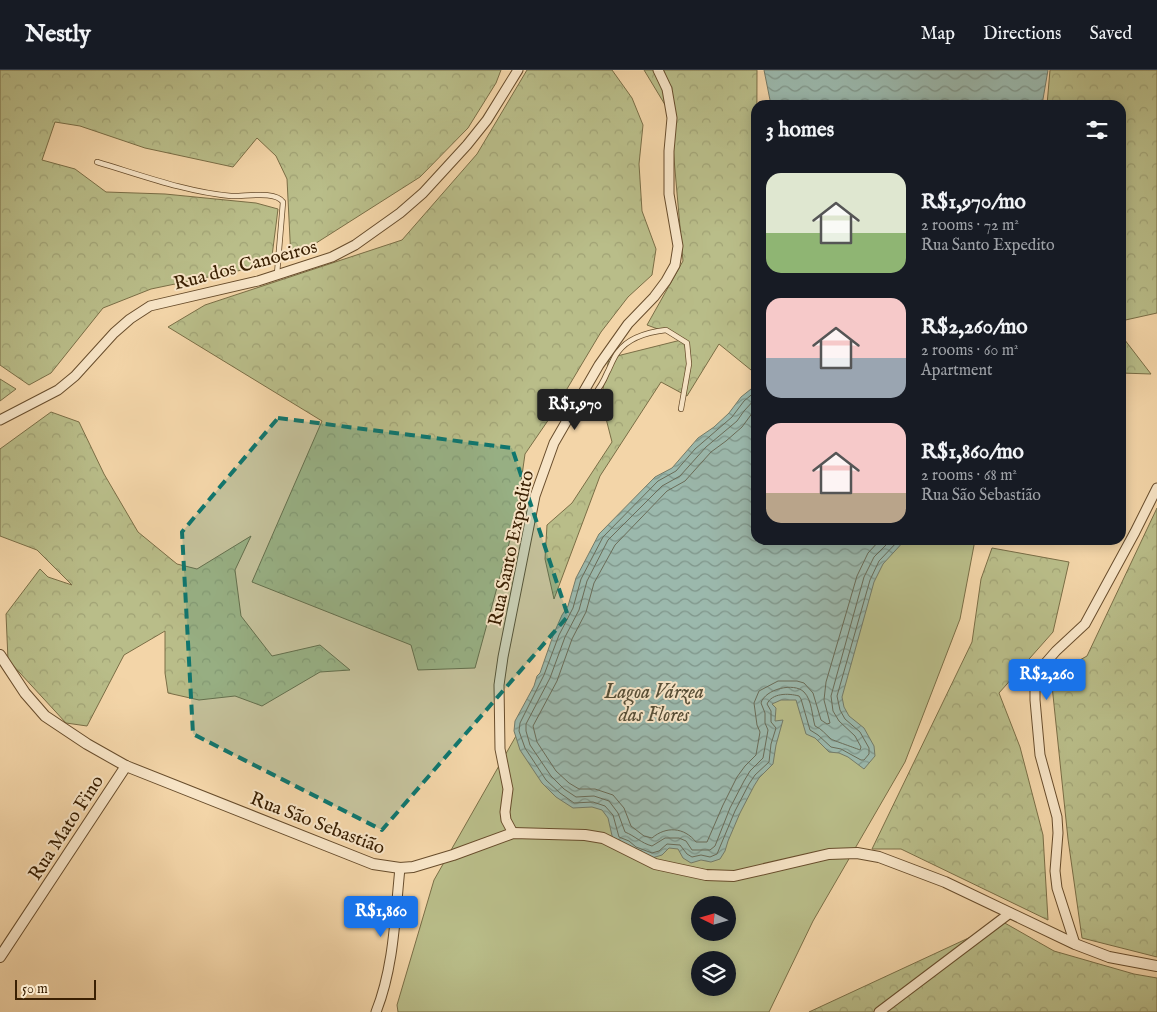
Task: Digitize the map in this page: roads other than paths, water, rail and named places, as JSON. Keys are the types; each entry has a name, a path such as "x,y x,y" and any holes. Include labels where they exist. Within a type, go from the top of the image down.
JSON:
{"street":[{"name":"Rua dos Canoeiros","path":"0,420 58,390 75,376 114,333 130,319 150,306 258,281 332,257 355,245 400,214 423,193 487,120 518,70"},
{"name":"Rua Santo Expedito","path":"513,832 506,820 505,812 508,789 500,749 500,685 535,496 554,443 599,365 616,339 654,297 675,265 678,246 669,194 669,151 672,118 667,89 658,70"},
{"path":"1075,944 1057,888 1054,871 1058,833 1056,817 1040,755 1035,682 1042,668 1056,651 1085,624 1157,488"},
{"name":"Rua São Sebastião","path":"0,655 24,693 46,716 87,744 126,766 373,864 400,868 413,867 453,855 513,832 586,835 603,838 655,864 706,875 734,876 829,854 857,853 879,857 945,882 1075,944 1109,957 1157,966"},
{"name":"Rua Mato Fino","path":"0,957 126,766"},
{"path":"376,1012 380,1002 392,945 400,868"},
{"path":"879,1012 1010,913"}],"lane":[{"path":"97,162 210,194 234,196 260,195 281,199 283,202 276,274"},
{"path":"570,415 588,403 604,381 617,352 626,344 638,337 666,330 687,343 690,364 681,409"}],"water":[{"path":"764,70 1048,70 1043,100 770,100"},
{"name":"Lagoa Várzea das Flores","path":"751,389 751,545 900,545 883,564 874,582 842,697 844,707 849,716 864,728 874,746 875,756 864,769 848,757 839,753 829,752 815,738 806,734 796,700 781,700 772,704 776,708 775,721 783,720 773,764 754,786 720,859 711,862 701,860 691,863 683,858 678,849 669,848 662,855 652,858 613,840 608,818 602,810 592,807 573,808 556,797 542,783 520,750 514,731 515,721 540,673 554,633 568,606 576,578 599,534 655,477 672,468 698,438 729,413 741,397"}]}
